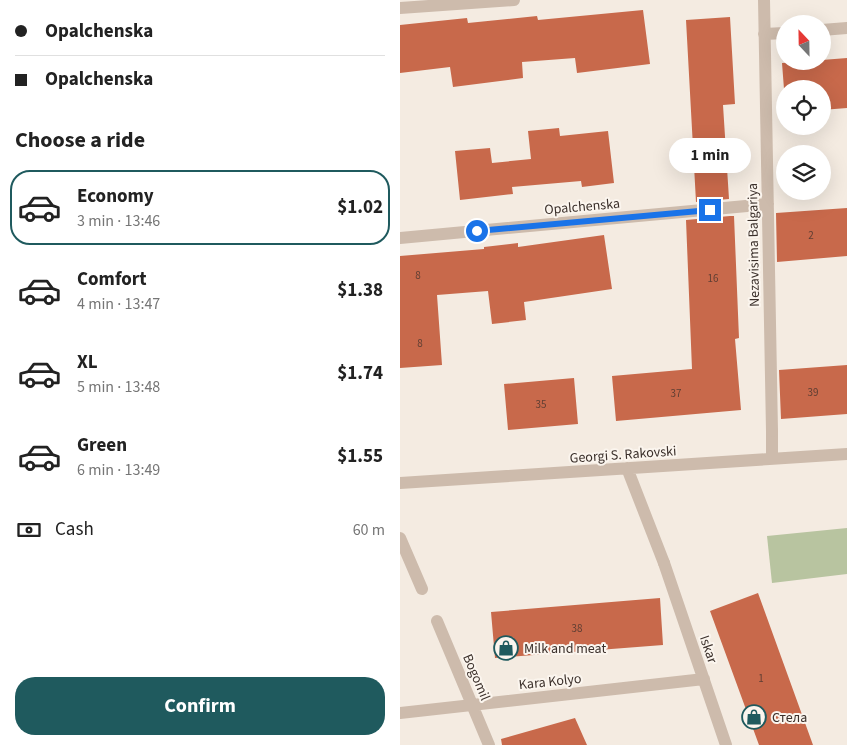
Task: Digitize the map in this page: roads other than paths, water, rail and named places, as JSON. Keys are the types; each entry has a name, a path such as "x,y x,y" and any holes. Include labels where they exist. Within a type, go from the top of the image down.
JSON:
{"street":[{"path":"400,8 514,0"},
{"name":"Nezavisima Balgariya","path":"764,0 772,459"},
{"path":"831,29 847,28"},
{"path":"764,34 776,33"},
{"name":"Opalchenska","path":"400,238 768,204"},
{"name":"Georgi S. Rakovski","path":"400,483 847,454"},
{"name":"Iskar","path":"626,468 664,563 726,745"},
{"path":"400,538 422,589"},
{"name":"Bogomil","path":"436,621 489,745"},
{"name":"Kara Kolyo","path":"400,713 704,679"}],"place":[{"name":"Milk and meat","path":"506,648"},
{"name":"Стела","path":"754,717"}]}
